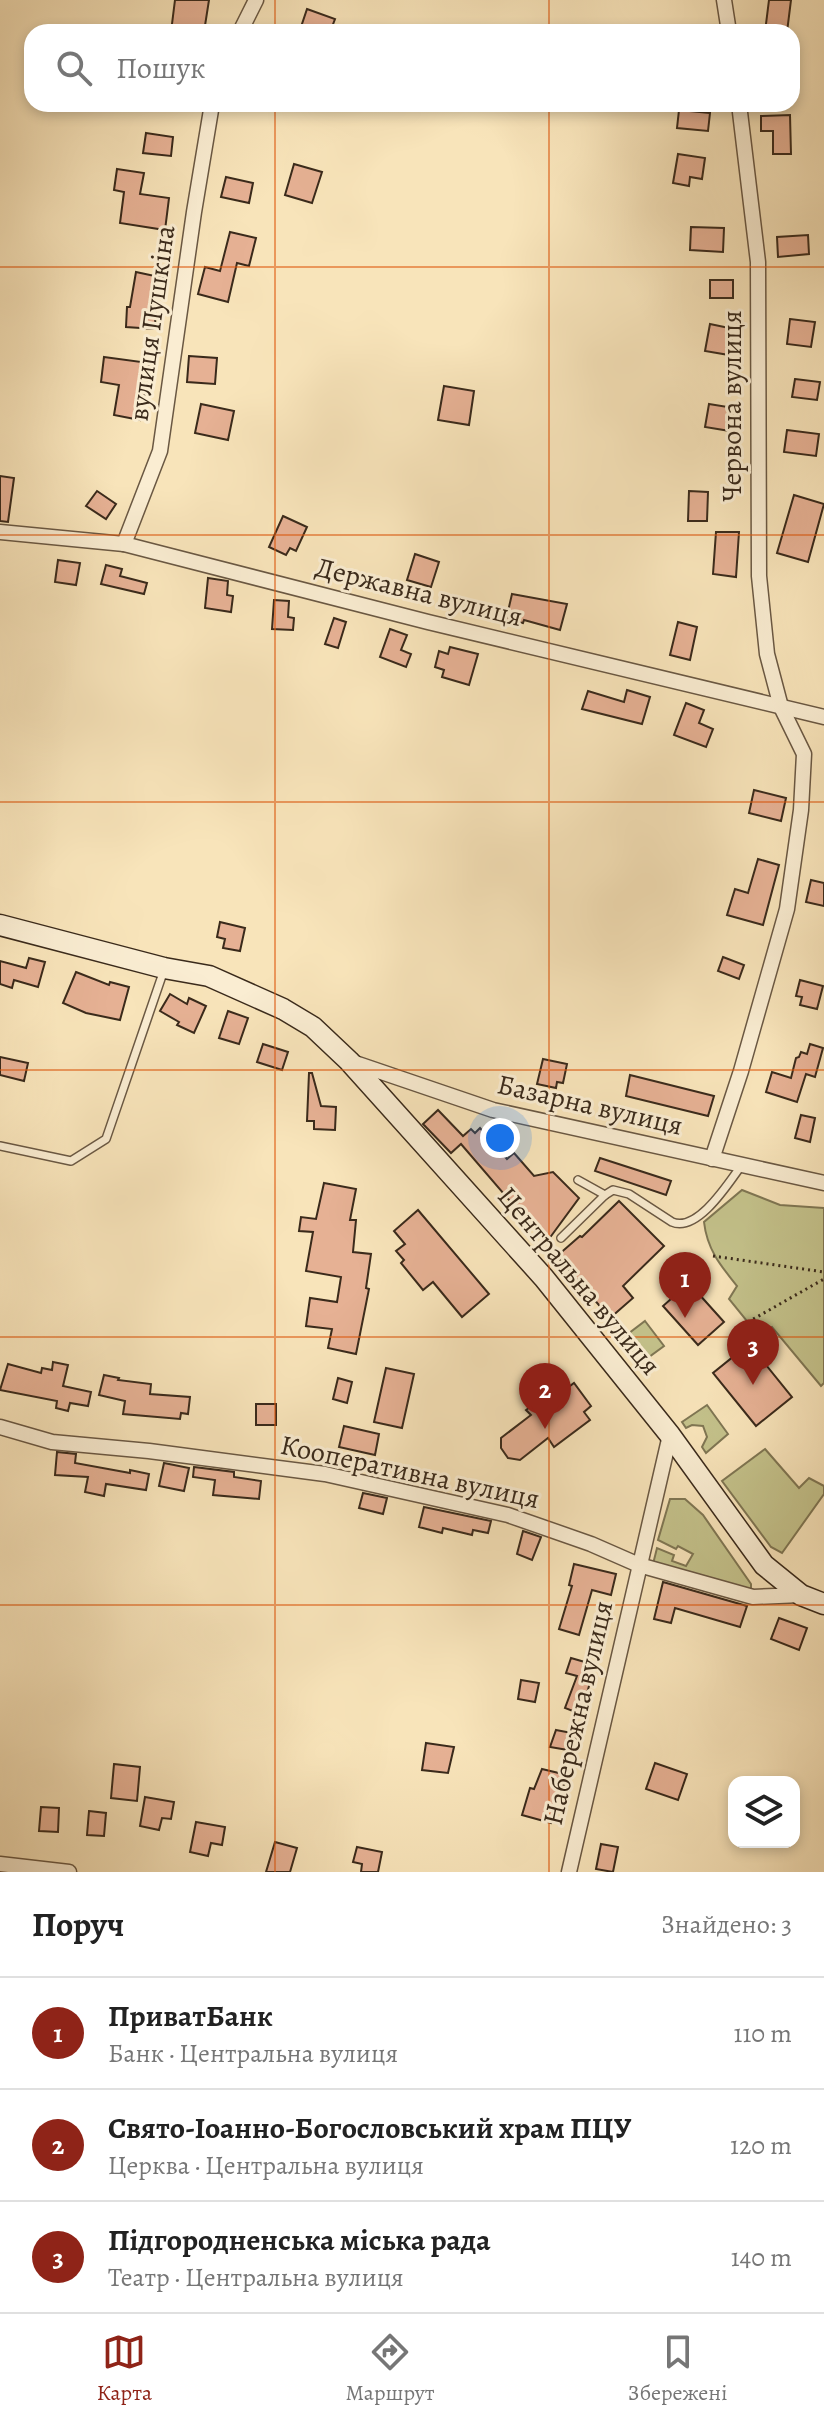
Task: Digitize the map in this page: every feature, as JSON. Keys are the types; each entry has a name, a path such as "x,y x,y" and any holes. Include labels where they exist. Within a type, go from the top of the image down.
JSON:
{"main road":[{"name":"Центральна вулиця","path":"0,925 164,968 209,976 283,1009 313,1027 349,1061 544,1278 670,1435 764,1565 801,1595 824,1604"}],"street":[{"path":"244,24 256,0"},
{"path":"724,0 728,24"},
{"name":"вулиця Пушкіна","path":"124,544 160,451 211,112"},
{"name":"Червона вулиця","path":"712,1159 741,1071 787,909 801,810 804,754 781,707 767,654 759,576 758,262 740,112"},
{"name":"Державна вулиця","path":"0,532 124,544 428,622 824,717"},
{"name":"Базарна вулиця","path":"349,1061 493,1110 824,1183"},
{"name":"Кооперативна вулиця","path":"0,1427 52,1442 325,1474 508,1515 591,1544 639,1565 753,1597 801,1595"},
{"name":"Набережна вулиця","path":"569,1872 670,1435"},
{"path":"5,1867 69,1872"}],"lane":[{"path":"0,1146 71,1161 106,1139 164,968"},
{"path":"561,1238 613,1190 622,1192 672,1222 689,1224 723,1191 741,1166"},
{"path":"578,1180 605,1195"}],"path":[{"path":"713,1256 824,1272"},
{"path":"748,1322 824,1279"}],"shaded area":[{"path":"742,1190 780,1205 824,1208 824,1383 821,1386 772,1327 759,1336 729,1299 737,1286 711,1249 704,1222"},
{"path":"645,1321 664,1346 638,1365 620,1340"},
{"path":"707,1405 728,1434 706,1453 702,1447 707,1437 703,1426 686,1428 682,1422"},
{"path":"765,1449 799,1488 809,1478 824,1486 824,1494 782,1553 771,1547 722,1481"},
{"path":"670,1499 685,1499 703,1515 751,1584 751,1594 653,1564 657,1548 674,1555 672,1561 686,1566 693,1554 658,1540"}],"building":[{"path":"175,0 209,0 205,24 172,24"},
{"path":"769,0 791,0 788,24 766,24"},
{"path":"307,9 335,19 333,24 302,24"},
{"path":"679,112 710,113 708,131 677,128"},
{"path":"790,115 791,154 773,154 773,131 761,131 761,116"},
{"path":"146,133 173,137 171,156 143,153"},
{"path":"678,154 705,158 702,179 690,177 689,186 673,183"},
{"path":"294,164 322,172 312,203 285,195"},
{"path":"117,169 144,173 140,194 169,198 165,230 120,223 124,192 114,190"},
{"path":"226,177 253,183 249,203 221,197"},
{"path":"691,227 724,228 723,252 690,250"},
{"path":"230,232 256,238 249,266 237,263 228,302 198,294 205,267 220,271"},
{"path":"808,235 809,254 778,257 777,237"},
{"path":"136,272 164,278 160,294 156,293 155,329 126,327 127,307 130,307"},
{"path":"710,280 733,280 733,298 710,298"},
{"path":"790,319 815,322 811,347 787,344"},
{"path":"710,324 734,329 729,355 705,351"},
{"path":"189,356 217,358 215,384 187,382"},
{"path":"104,357 149,363 147,380 140,379 139,391 145,392 140,420 114,415 119,385 101,382"},
{"path":"795,379 820,382 817,400 792,397"},
{"path":"444,386 474,391 469,425 438,420"},
{"path":"201,404 234,411 228,440 195,433"},
{"path":"709,404 734,408 730,431 705,427"},
{"path":"787,430 819,434 816,456 784,452"},
{"path":"0,476 14,478 8,522 0,521"},
{"path":"97,491 116,504 106,519 86,506"},
{"path":"689,491 708,492 707,521 688,521"},
{"path":"794,495 824,504 808,562 777,553"},
{"path":"283,516 307,527 296,551 290,548 286,555 269,547"},
{"path":"716,532 739,532 736,577 713,574"},
{"path":"415,554 439,562 431,587 407,580"},
{"path":"58,560 80,563 76,585 55,582"},
{"path":"106,565 122,569 120,576 147,583 144,594 101,584"},
{"path":"208,578 228,581 227,595 233,596 231,612 205,608"},
{"path":"512,594 567,604 560,630 524,620 523,623 506,620"},
{"path":"274,600 289,601 288,617 294,618 293,630 272,629"},
{"path":"334,618 346,622 338,648 325,644"},
{"path":"678,622 697,627 690,660 670,655"},
{"path":"390,629 407,635 401,650 411,654 406,667 380,657"},
{"path":"450,647 478,654 469,685 442,677 444,670 435,667 439,651 448,654"},
{"path":"627,690 650,697 642,724 582,709 588,691 624,702"},
{"path":"686,703 704,710 699,723 713,729 706,747 674,735"},
{"path":"754,790 786,798 781,821 749,813"},
{"path":"758,859 779,865 763,925 727,915 735,889 748,893"},
{"path":"811,880 824,883 824,906 806,902"},
{"path":"220,922 245,928 240,951 223,948 225,939 217,937"},
{"path":"723,957 744,965 739,979 718,971"},
{"path":"29,958 45,962 38,987 14,980 12,988 0,984 0,961 26,968"},
{"path":"76,972 109,985 110,982 129,987 120,1020 86,1013 63,1003"},
{"path":"800,980 823,986 817,1009 800,1005 802,997 796,996"},
{"path":"170,994 187,1004 189,998 206,1006 194,1033 177,1025 179,1022 160,1011"},
{"path":"228,1011 248,1018 239,1044 219,1038"},
{"path":"263,1044 288,1052 282,1070 257,1062"},
{"path":"810,1044 823,1048 815,1077 806,1074 797,1102 766,1092 772,1072 791,1078 796,1058 801,1052 807,1054"},
{"path":"0,1057 28,1063 24,1081 0,1075"},
{"path":"543,1059 567,1064 563,1083 557,1082 556,1088 537,1084"},
{"path":"309,1073 312,1073 321,1106 336,1107 335,1130 314,1129 314,1121 307,1121"},
{"path":"630,1075 714,1096 708,1116 626,1096"},
{"path":"438,1110 463,1136 471,1129 475,1133 480,1128 507,1159 514,1153 534,1176 553,1172 579,1198 546,1243 461,1144 451,1153 423,1124"},
{"path":"801,1115 815,1118 810,1142 795,1138"},
{"path":"600,1158 671,1181 666,1195 595,1171"},
{"path":"324,1183 356,1189 350,1220 356,1220 353,1252 371,1254 366,1288 369,1289 356,1354 328,1348 332,1329 306,1326 310,1298 337,1302 341,1277 306,1271 313,1232 299,1231 301,1217 316,1219"},
{"path":"619,1201 664,1246 623,1286 633,1298 610,1318 557,1256"},
{"path":"418,1210 489,1294 462,1317 433,1282 423,1290 401,1263 404,1260 396,1251 405,1244 394,1231"},
{"path":"689,1283 724,1322 698,1345 663,1306"},
{"path":"749,1344 792,1397 756,1426 713,1373"},
{"path":"53,1362 68,1365 63,1386 91,1392 88,1406 70,1403 68,1411 56,1408 57,1401 0,1390 8,1364 41,1373 42,1368 52,1370"},
{"path":"386,1368 414,1374 402,1428 374,1422"},
{"path":"104,1375 151,1384 150,1394 190,1397 188,1414 181,1413 180,1419 123,1414 125,1401 99,1395"},
{"path":"338,1378 352,1382 347,1403 333,1399"},
{"path":"562,1383 566,1389 574,1383 591,1406 584,1412 590,1420 554,1447 548,1438 520,1460 508,1458 501,1448 501,1438 531,1415 526,1410"},
{"path":"256,1404 276,1404 276,1425 256,1425"},
{"path":"344,1426 379,1434 375,1455 339,1447"},
{"path":"57,1452 76,1454 75,1463 149,1474 146,1490 106,1484 104,1496 85,1492 88,1477 55,1475"},
{"path":"164,1463 189,1468 184,1491 159,1486"},
{"path":"194,1467 234,1472 234,1477 261,1481 259,1499 213,1495 215,1480 193,1477"},
{"path":"363,1493 387,1498 383,1514 359,1508"},
{"path":"424,1507 491,1521 488,1533 473,1530 472,1535 443,1528 442,1533 419,1527"},
{"path":"523,1531 541,1537 532,1560 517,1554"},
{"path":"574,1564 616,1574 611,1595 592,1590 579,1635 559,1629 572,1586 569,1585"},
{"path":"663,1582 747,1606 740,1627 675,1608 671,1623 654,1619"},
{"path":"779,1618 807,1628 799,1650 771,1639"},
{"path":"571,1658 595,1665 583,1715 565,1708 577,1676 566,1673"},
{"path":"521,1680 539,1683 535,1702 518,1699"},
{"path":"556,1730 577,1734 574,1751 550,1747"},
{"path":"426,1743 454,1747 448,1773 422,1770"},
{"path":"655,1763 687,1774 678,1800 646,1789"},
{"path":"114,1764 140,1767 137,1801 111,1798"},
{"path":"542,1769 567,1775 551,1823 522,1815 530,1788 534,1789"},
{"path":"145,1797 174,1802 171,1819 162,1818 159,1830 140,1826"},
{"path":"41,1807 59,1808 58,1832 39,1831"},
{"path":"89,1811 106,1813 104,1836 87,1835"},
{"path":"196,1822 225,1827 222,1845 211,1843 208,1856 190,1852"},
{"path":"275,1842 297,1848 290,1872 266,1872"},
{"path":"601,1844 618,1847 613,1872 596,1869"},
{"path":"357,1847 382,1852 378,1872 361,1872 362,1864 353,1862"}],"place":[{"name":"ПриватБанк","path":"685,1318"},
{"name":"Підгородненська міська рада","path":"753,1385"},
{"name":"Свято-Іоанно-Богословський храм ПЦУ","path":"545,1429"}]}
